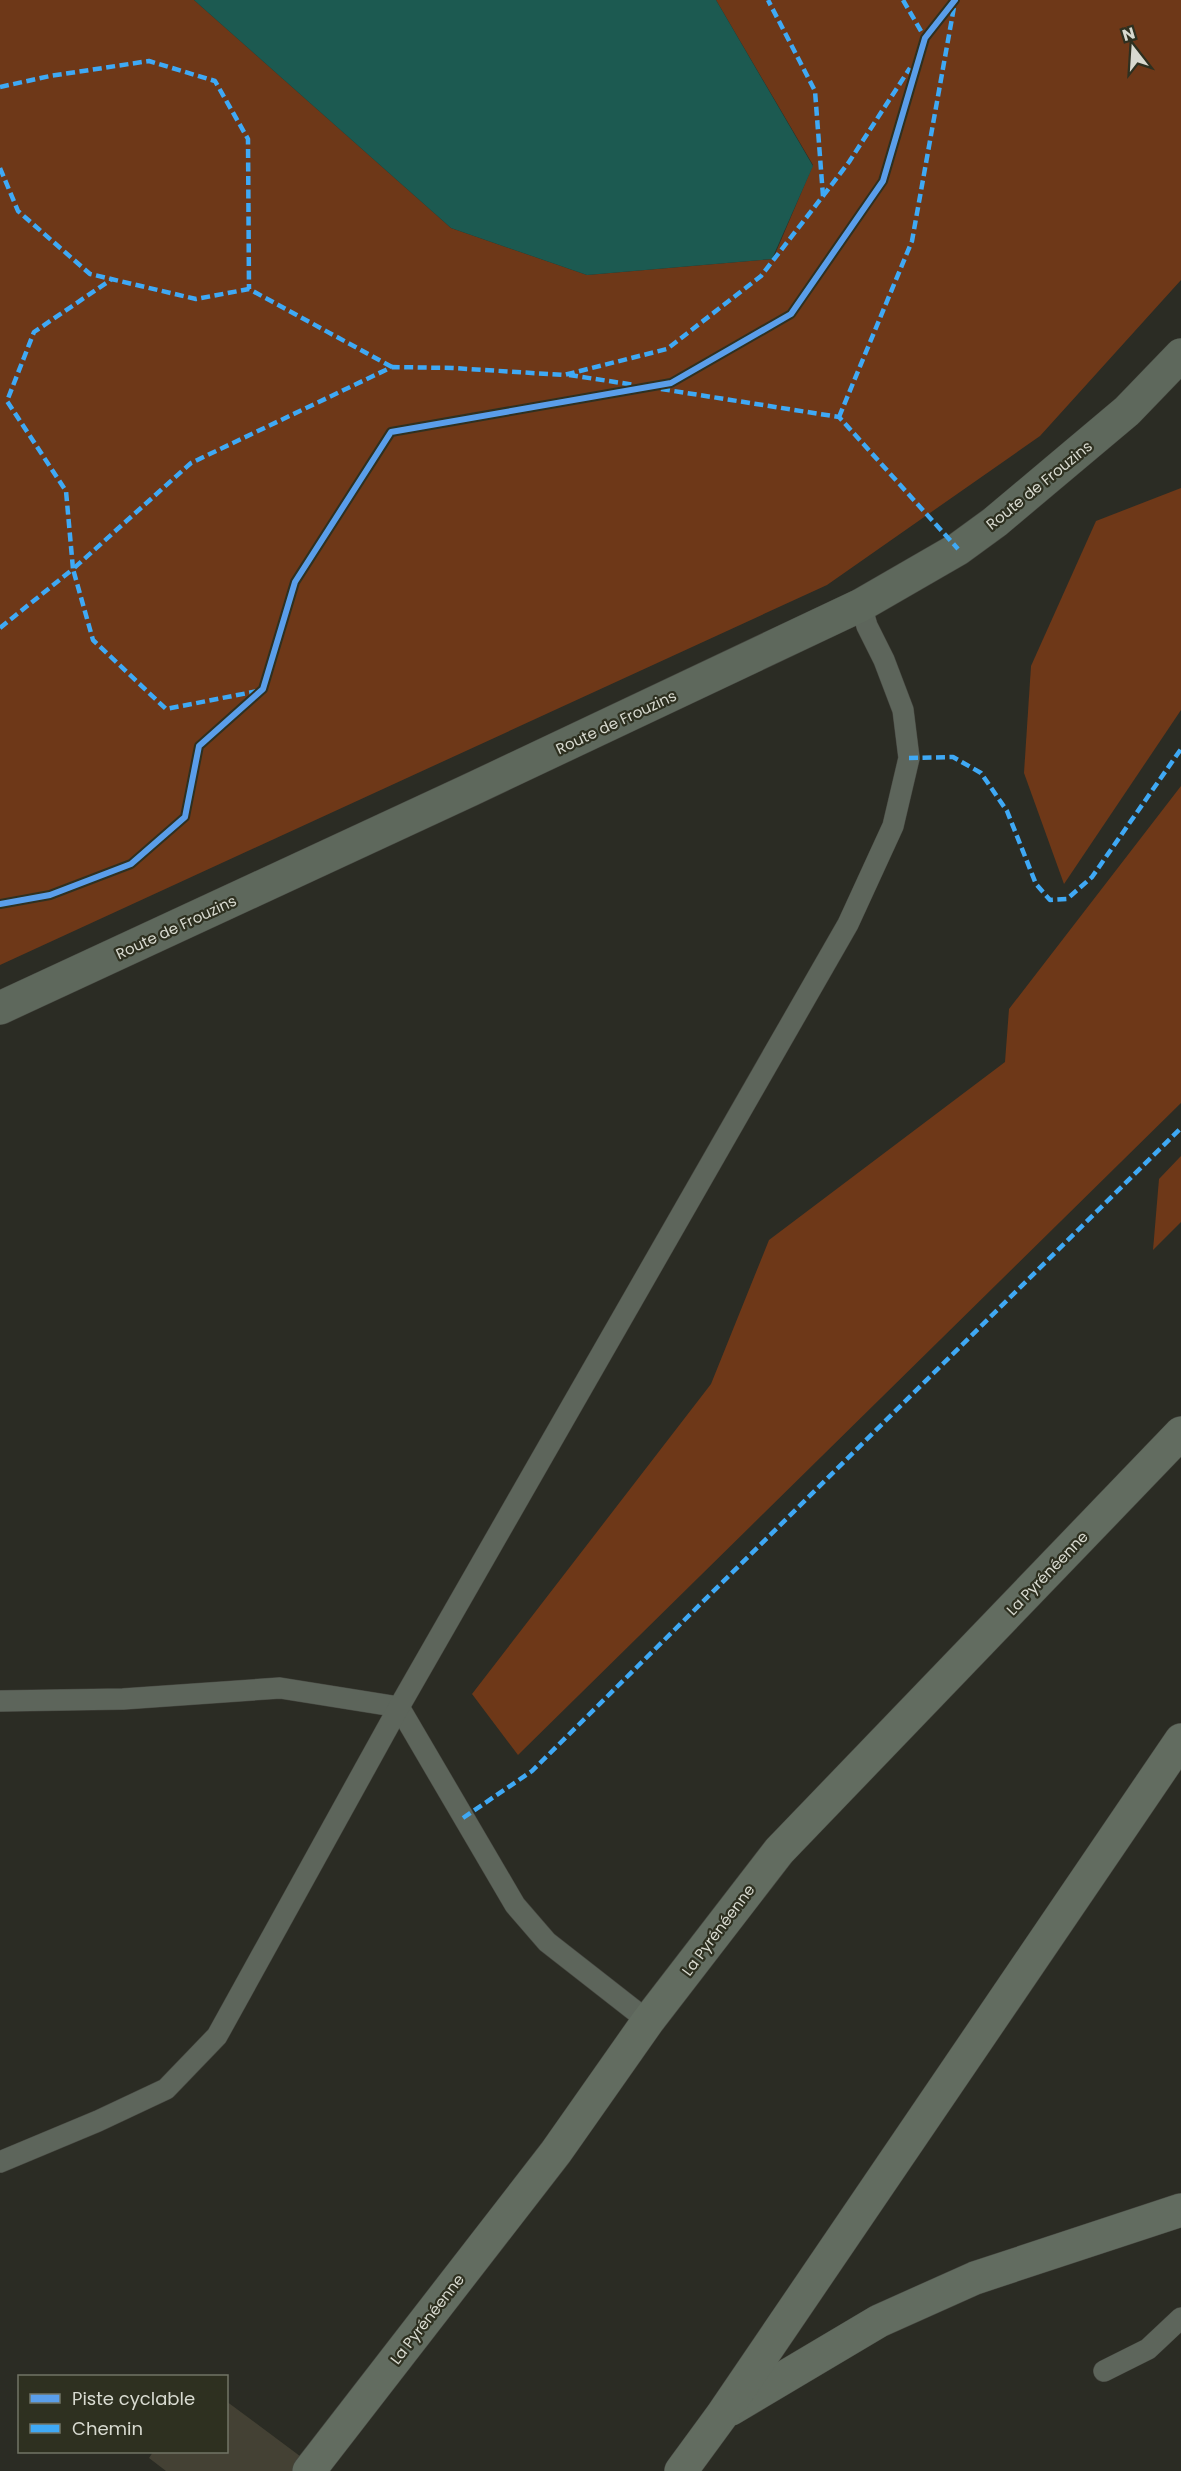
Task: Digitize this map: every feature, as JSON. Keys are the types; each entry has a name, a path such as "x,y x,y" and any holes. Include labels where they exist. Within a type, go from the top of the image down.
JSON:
{"highway":[{"name":"La Pyrénéenne","path":"309,2471 556,2152 648,2021 779,1851 1181,1433"},
{"path":"681,2471 722,2415 1181,1740"},
{"path":"722,2415 879,2321 975,2278 1181,2210"}],"main road":[{"name":"Route de Frouzins","path":"0,1008 470,790 861,605 958,549 995,522 1127,411 1181,354"}],"lane":[{"path":"0,2162 98,2121 166,2089 217,2036 399,1707 848,924 893,826 909,758 903,710 884,660 867,626 861,605"},
{"path":"0,1701 123,1699 280,1688 399,1707"},
{"path":"399,1707 515,1905 547,1942 648,2021"},
{"path":"1104,2371 1148,2349 1181,2318"}],"shaded area":[{"path":"0,0 194,0 451,228 587,275 773,259 813,165 716,0 1181,0 1181,280 1040,436 827,585 0,965"},
{"path":"1181,488 1181,710 1064,884 1024,773 1031,666 1096,521"},
{"path":"1181,786 1181,1103 518,1755 472,1694 711,1384 769,1240 1005,1062 1009,1009"},
{"path":"1181,1156 1181,1222 1153,1250 1159,1179"}],"water":[{"path":"194,0 716,0 813,166 772,259 587,275 451,228"}],"building":[{"path":"228,2402 320,2471 166,2471 149,2458 152,2453 228,2453"}],"marked path":[{"path":"258,691 166,709 93,640 73,569 191,463 392,367 453,368 564,375 667,349 761,276 823,196 815,91 768,0"},
{"path":"903,0 925,38 924,41"},
{"path":"839,417 912,241 954,7"},
{"path":"0,87 50,76 149,61 215,81 248,139 249,289"},
{"path":"823,196 849,162 910,68"},
{"path":"0,168 18,211 90,274 196,299 249,289 392,367"},
{"path":"0,628 73,569 66,491 7,401 34,332 112,279"},
{"path":"569,375 635,385"},
{"path":"661,389 839,417 958,549"},
{"path":"909,758 953,757 981,773 1007,811 1036,884 1050,900 1067,899 1092,877 1181,749"},
{"path":"463,1818 532,1771 1181,1128"}],"cycle path":[{"path":"0,904 50,895 131,864 185,817 199,746 263,689 295,582 391,432 671,383 791,314 883,181 925,38 955,0"}]}
